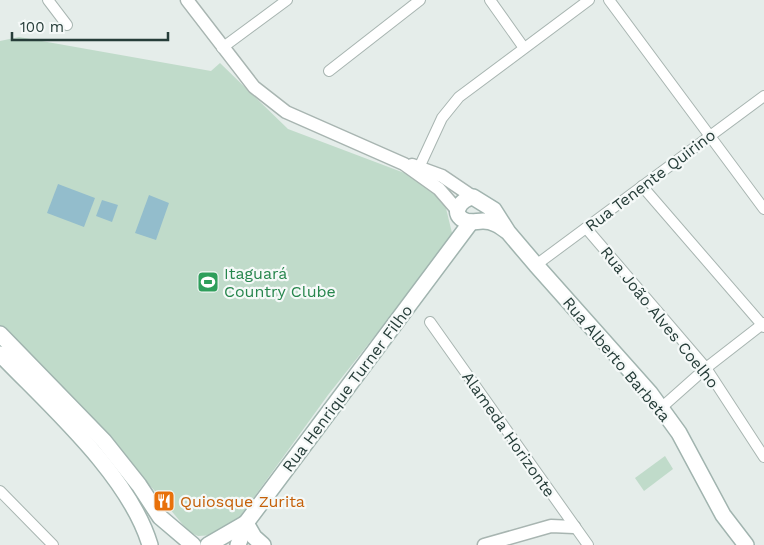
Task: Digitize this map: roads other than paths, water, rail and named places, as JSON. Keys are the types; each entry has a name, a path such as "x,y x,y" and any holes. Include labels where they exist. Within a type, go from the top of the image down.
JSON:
{"main road":[{"path":"447,253 456,228 459,204 464,199 476,199 483,209 480,217 472,222"},
{"name":"Rua Alberto Barbeta","path":"476,199 494,210 508,232 661,408 680,433 722,515 746,545"},
{"path":"458,212 461,218 472,222 485,221 497,224 508,232"},
{"name":"Rua Henrique Turner Filho","path":"238,545 246,523 472,222"},
{"path":"0,334 104,441 139,485 160,517 193,545"},
{"path":"0,354 91,450 109,472 144,525 150,545"},
{"path":"246,523 254,537 263,545"},
{"name":"Rua Henrique Turner Filho","path":"208,545 246,523"},
{"path":"178,545 186,545"}],"street":[{"path":"48,0 67,25"},
{"path":"187,0 222,48 254,87 286,112 418,170 442,176 476,199"},
{"path":"222,48 287,0"},
{"path":"329,70 420,0"},
{"path":"490,0 524,48"},
{"path":"418,170 442,118 459,97 590,0"},
{"path":"609,0 764,209"},
{"name":"Rua Tenente Quirino","path":"536,265 764,96"},
{"path":"418,170 439,188 458,212"},
{"path":"642,186 763,325 706,368 661,408"},
{"name":"Rua João Alves Coelho","path":"586,228 706,368 764,457"},
{"name":"Alameda Horizonte","path":"430,322 588,545"},
{"path":"0,492 54,545"},
{"path":"484,545 551,526 574,526"}],"water":[{"path":"58,184 95,198 84,227 47,213"},
{"path":"149,195 169,203 156,240 135,233"},
{"path":"102,200 118,205 112,222 96,216"}],"place":[{"name":"Itaguará Country Clube","path":"208,282"},
{"name":"Quiosque Zurita","path":"164,501"}]}
